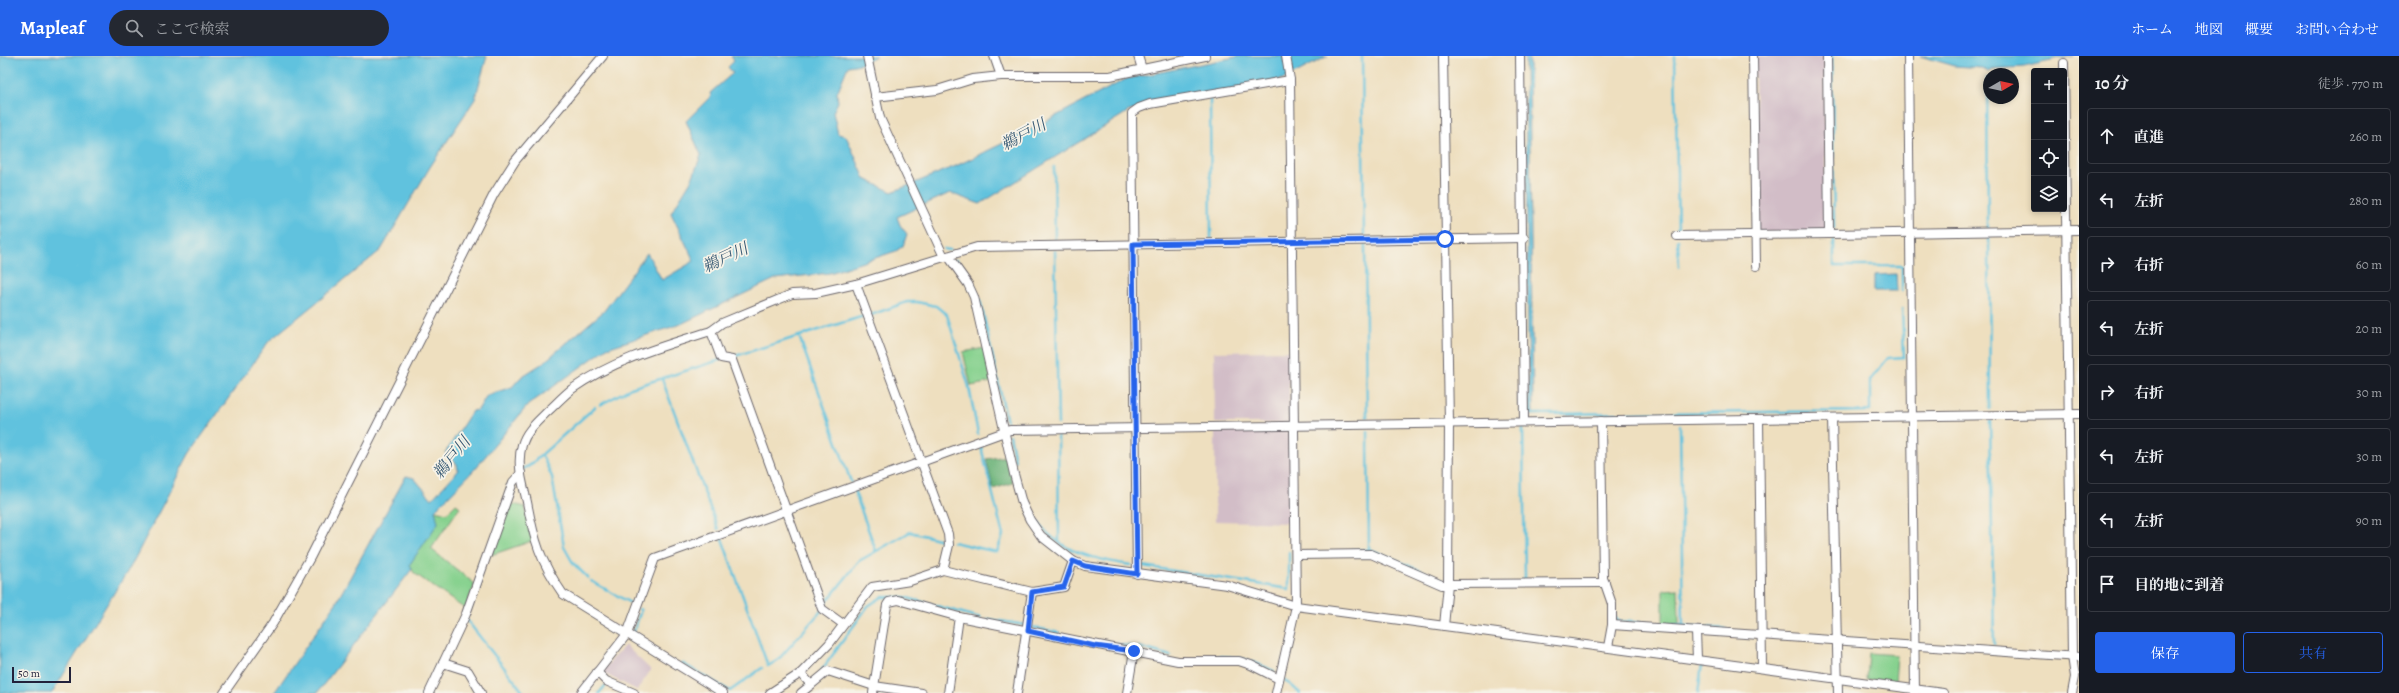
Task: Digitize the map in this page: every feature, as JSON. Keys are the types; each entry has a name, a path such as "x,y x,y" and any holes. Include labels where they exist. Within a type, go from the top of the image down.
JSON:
{"street":[{"path":"224,693 273,623 312,556 494,194 515,161 603,56"},
{"path":"994,56 1001,76"},
{"path":"1138,56 1142,69"},
{"path":"875,97 937,90 973,79 1001,76 1094,78 1205,56"},
{"path":"1276,693 1296,606 1290,80 1286,56"},
{"path":"1443,56 1449,423 1448,585 1444,626"},
{"path":"1520,56 1524,238 1524,421"},
{"path":"1753,56 1756,266"},
{"path":"1827,56 1829,234"},
{"path":"1908,56 1916,646 1915,691"},
{"path":"867,59 880,118 911,183 920,206 946,256 968,284 974,297 1018,489 1030,520 1052,546 1073,561 1085,566 1227,586 1296,606 1762,667 1915,691 1943,693"},
{"path":"2064,63 2066,230 2076,656 2075,677 2072,693"},
{"path":"1137,574 1132,113 1139,108 1150,104 1290,80"},
{"path":"1677,236 2079,230"},
{"path":"723,693 563,594 547,571 534,540 519,460 527,434 571,390 630,357 711,331 722,324 792,294 816,293 856,284 946,256 989,246 1524,238"},
{"path":"856,284 949,541 943,570"},
{"path":"711,331 721,358 732,360 822,609 843,624"},
{"path":"581,693 628,634 655,558 1004,431 1524,421 2079,414"},
{"path":"1832,418 1838,693"},
{"path":"1759,419 1762,667"},
{"path":"1601,421 1605,583 1612,604 1612,625 1608,647"},
{"path":"429,693 466,614 513,482 521,473"},
{"path":"1296,555 1371,554 1442,585 1605,583"},
{"path":"770,693 801,673 829,644 872,587 910,581 943,570 1032,592 1064,587 1073,561"},
{"path":"1017,693 1028,631 1032,592"},
{"path":"874,690 889,602 898,600 959,617 1095,646 1134,651 1178,662 1239,661 1252,664 1280,679"},
{"path":"948,693 959,617"},
{"path":"1612,625 2076,656"},
{"path":"1696,631 1697,659"},
{"path":"1127,693 1134,651"},
{"path":"442,663 468,670 481,693"},
{"path":"802,693 828,671 874,690 922,693"},
{"path":"597,672 606,681 634,693"},
{"path":"801,673 811,685"}],"shaded area":[{"path":"1755,56 1824,56 1826,229 1824,232 1757,233"},
{"path":"1289,351 1289,423 1215,423 1214,352"},
{"path":"1215,429 1286,430 1291,436 1291,523 1215,521"},
{"path":"625,645 651,670 637,690 605,674 604,669"}],"green space":[{"path":"985,348 991,382 971,386 963,352"},
{"path":"1007,456 1013,483 993,489 986,459"},
{"path":"509,503 525,507 532,541 491,555"},
{"path":"456,504 460,507 431,549 475,584 465,609 414,573 409,564 422,543 435,510 447,513"},
{"path":"1678,589 1679,624 1663,623 1663,590"},
{"path":"1869,653 1897,655 1895,683 1867,679"}],"water":[{"path":"0,56 487,56 475,99 430,167 381,250 269,341 189,454 132,564 52,693 0,693"},
{"name":"鵜戸川","path":"731,56 876,56 861,64 848,66 837,93 838,102 833,112 838,134 846,136 865,179 892,192 956,166 1016,137 1126,79 1241,56 1328,56 1284,79 1129,111 980,204 950,193 897,217 900,225 907,234 903,246 896,251 830,273 775,279 681,324 607,348 528,405 474,470 435,510 438,523 410,564 412,569 317,693 274,693 336,603 406,476 414,478 432,499 458,471 457,464 445,453 472,411 478,410 487,395 512,387 521,377 543,363 604,311 647,253 662,280 694,261 671,213 692,179 701,155 686,121 711,96 710,93 733,73 728,67 734,61"},
{"path":"1525,56 1529,56 1533,415 1529,415"},
{"path":"1920,56 2073,56 2024,67 1983,69 1955,66"},
{"path":"1896,274 1897,291 1874,291 1874,275"}],"waterway":[{"path":"1362,56 1364,235"},
{"path":"1675,56 1678,233"},
{"path":"1832,56 1834,228"},
{"path":"1210,99 1211,238"},
{"path":"1987,104 1988,228"},
{"path":"1054,167 1055,239"},
{"path":"1989,237 1990,409"},
{"path":"1678,240 1679,267"},
{"path":"1834,240 1834,266 1902,266 1902,291"},
{"path":"1365,244 1367,417"},
{"path":"944,249 950,250"},
{"path":"1055,251 1058,424"},
{"path":"956,260 970,279 981,304 1007,422"},
{"path":"871,315 907,302 917,302 936,306 947,315 969,387 978,434"},
{"path":"1532,414 1870,411 1870,380 1888,358 1904,357 1902,309"},
{"path":"732,357 864,316"},
{"path":"799,336 851,482"},
{"path":"600,405 631,388 720,360"},
{"path":"662,379 718,529"},
{"path":"522,469 529,466 595,407"},
{"path":"1990,421 1994,644"},
{"path":"1680,426 1683,626"},
{"path":"1522,580 1525,580 1523,429"},
{"path":"1368,431 1369,550"},
{"path":"1058,434 1059,542"},
{"path":"1010,435 1015,461"},
{"path":"953,542 997,552 1003,535 980,443"},
{"path":"541,456 543,457 552,477 564,547 573,563 588,578"},
{"path":"854,490 876,551"},
{"path":"1025,498 1033,515 1054,539 1082,554 1131,565"},
{"path":"824,605 859,561 910,532 946,541"},
{"path":"721,536 768,666 778,660 821,611"},
{"path":"1352,550 1372,550 1445,581"},
{"path":"1143,566 1289,589 1289,552"},
{"path":"591,581 634,605"},
{"path":"821,671 868,606 882,597 904,597 981,618"},
{"path":"633,634 641,610 639,609"},
{"path":"1616,618 1618,621 1728,629"},
{"path":"466,619 524,693"},
{"path":"988,619 1025,625"},
{"path":"1033,627 1059,633"},
{"path":"1112,644 1130,646"},
{"path":"1139,647 1171,656"},
{"path":"1204,657 1240,658 1274,671"},
{"path":"682,663 730,691 762,668"},
{"path":"1698,693 1702,664"},
{"path":"1285,680 1300,693"},
{"path":"599,693 605,686"}],"route":[{"path":"1134,651 1095,646 1028,631 1032,592 1064,587 1073,561 1085,566 1137,574 1133,244 1445,239"}]}
